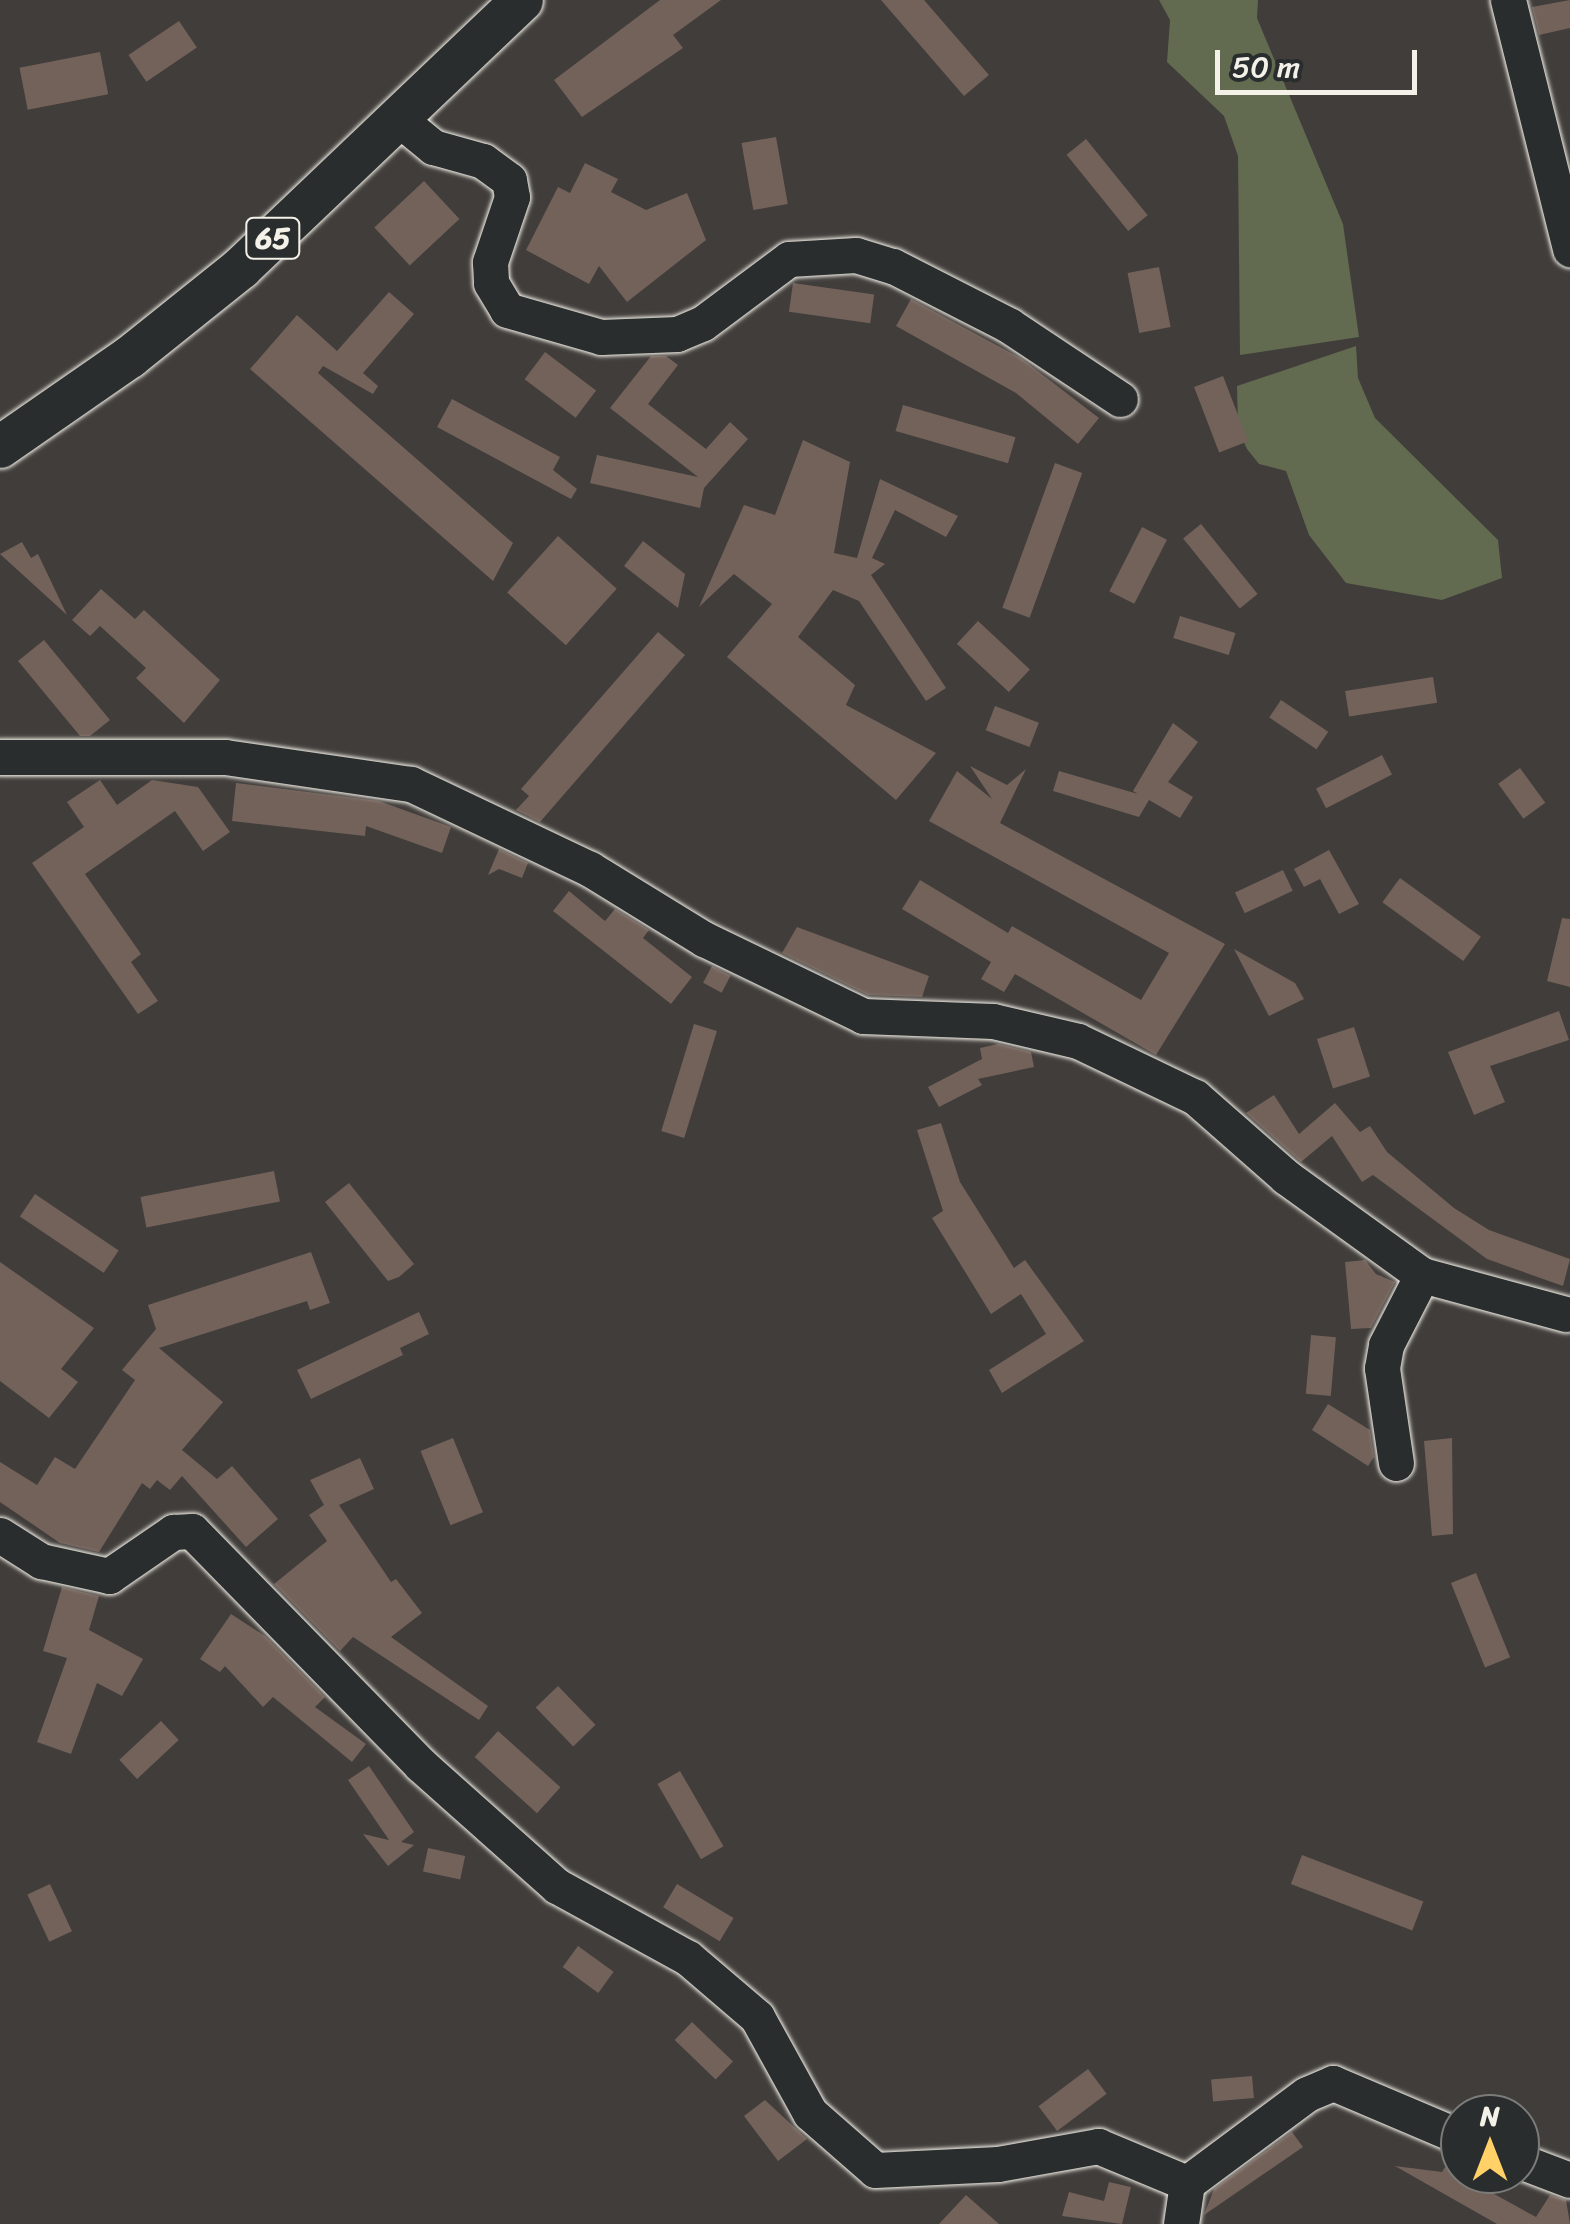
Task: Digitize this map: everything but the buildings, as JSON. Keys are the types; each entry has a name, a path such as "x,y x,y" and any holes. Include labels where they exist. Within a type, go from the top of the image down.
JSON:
{"main road":[{"name":"65","path":"0,447 130,357 241,268 522,0"}],"street":[{"path":"1508,0 1570,249"},
{"path":"400,120 433,147 483,161 509,180 512,197 490,262 490,283 507,310 601,337 677,334 789,258 856,256 893,266 995,318 1120,399"},
{"path":"0,757 225,757 410,784 590,869 809,995 862,1016 1046,1029 1195,1096 1286,1178 1422,1275 1566,1314"},
{"path":"1396,1463 1382,1368 1386,1345 1422,1275"},
{"path":"0,1536 41,1561 109,1576 173,1532 192,1531 421,1765 557,1886 688,1958 757,2017 810,2113 876,2170 998,2164 1098,2146 1187,2183"},
{"path":"1181,2224 1187,2183 1307,2094 1333,2083 1440,2128"},
{"path":"1540,2169 1570,2180"}],"green space":[{"path":"1159,0 1258,0 1257,18 1343,224 1359,337 1240,355 1238,156 1224,116 1167,62 1170,20"},
{"path":"1356,346 1358,378 1375,418 1498,540 1502,578 1442,600 1346,583 1309,535 1286,471 1259,464 1247,449 1238,430 1237,386"}]}
